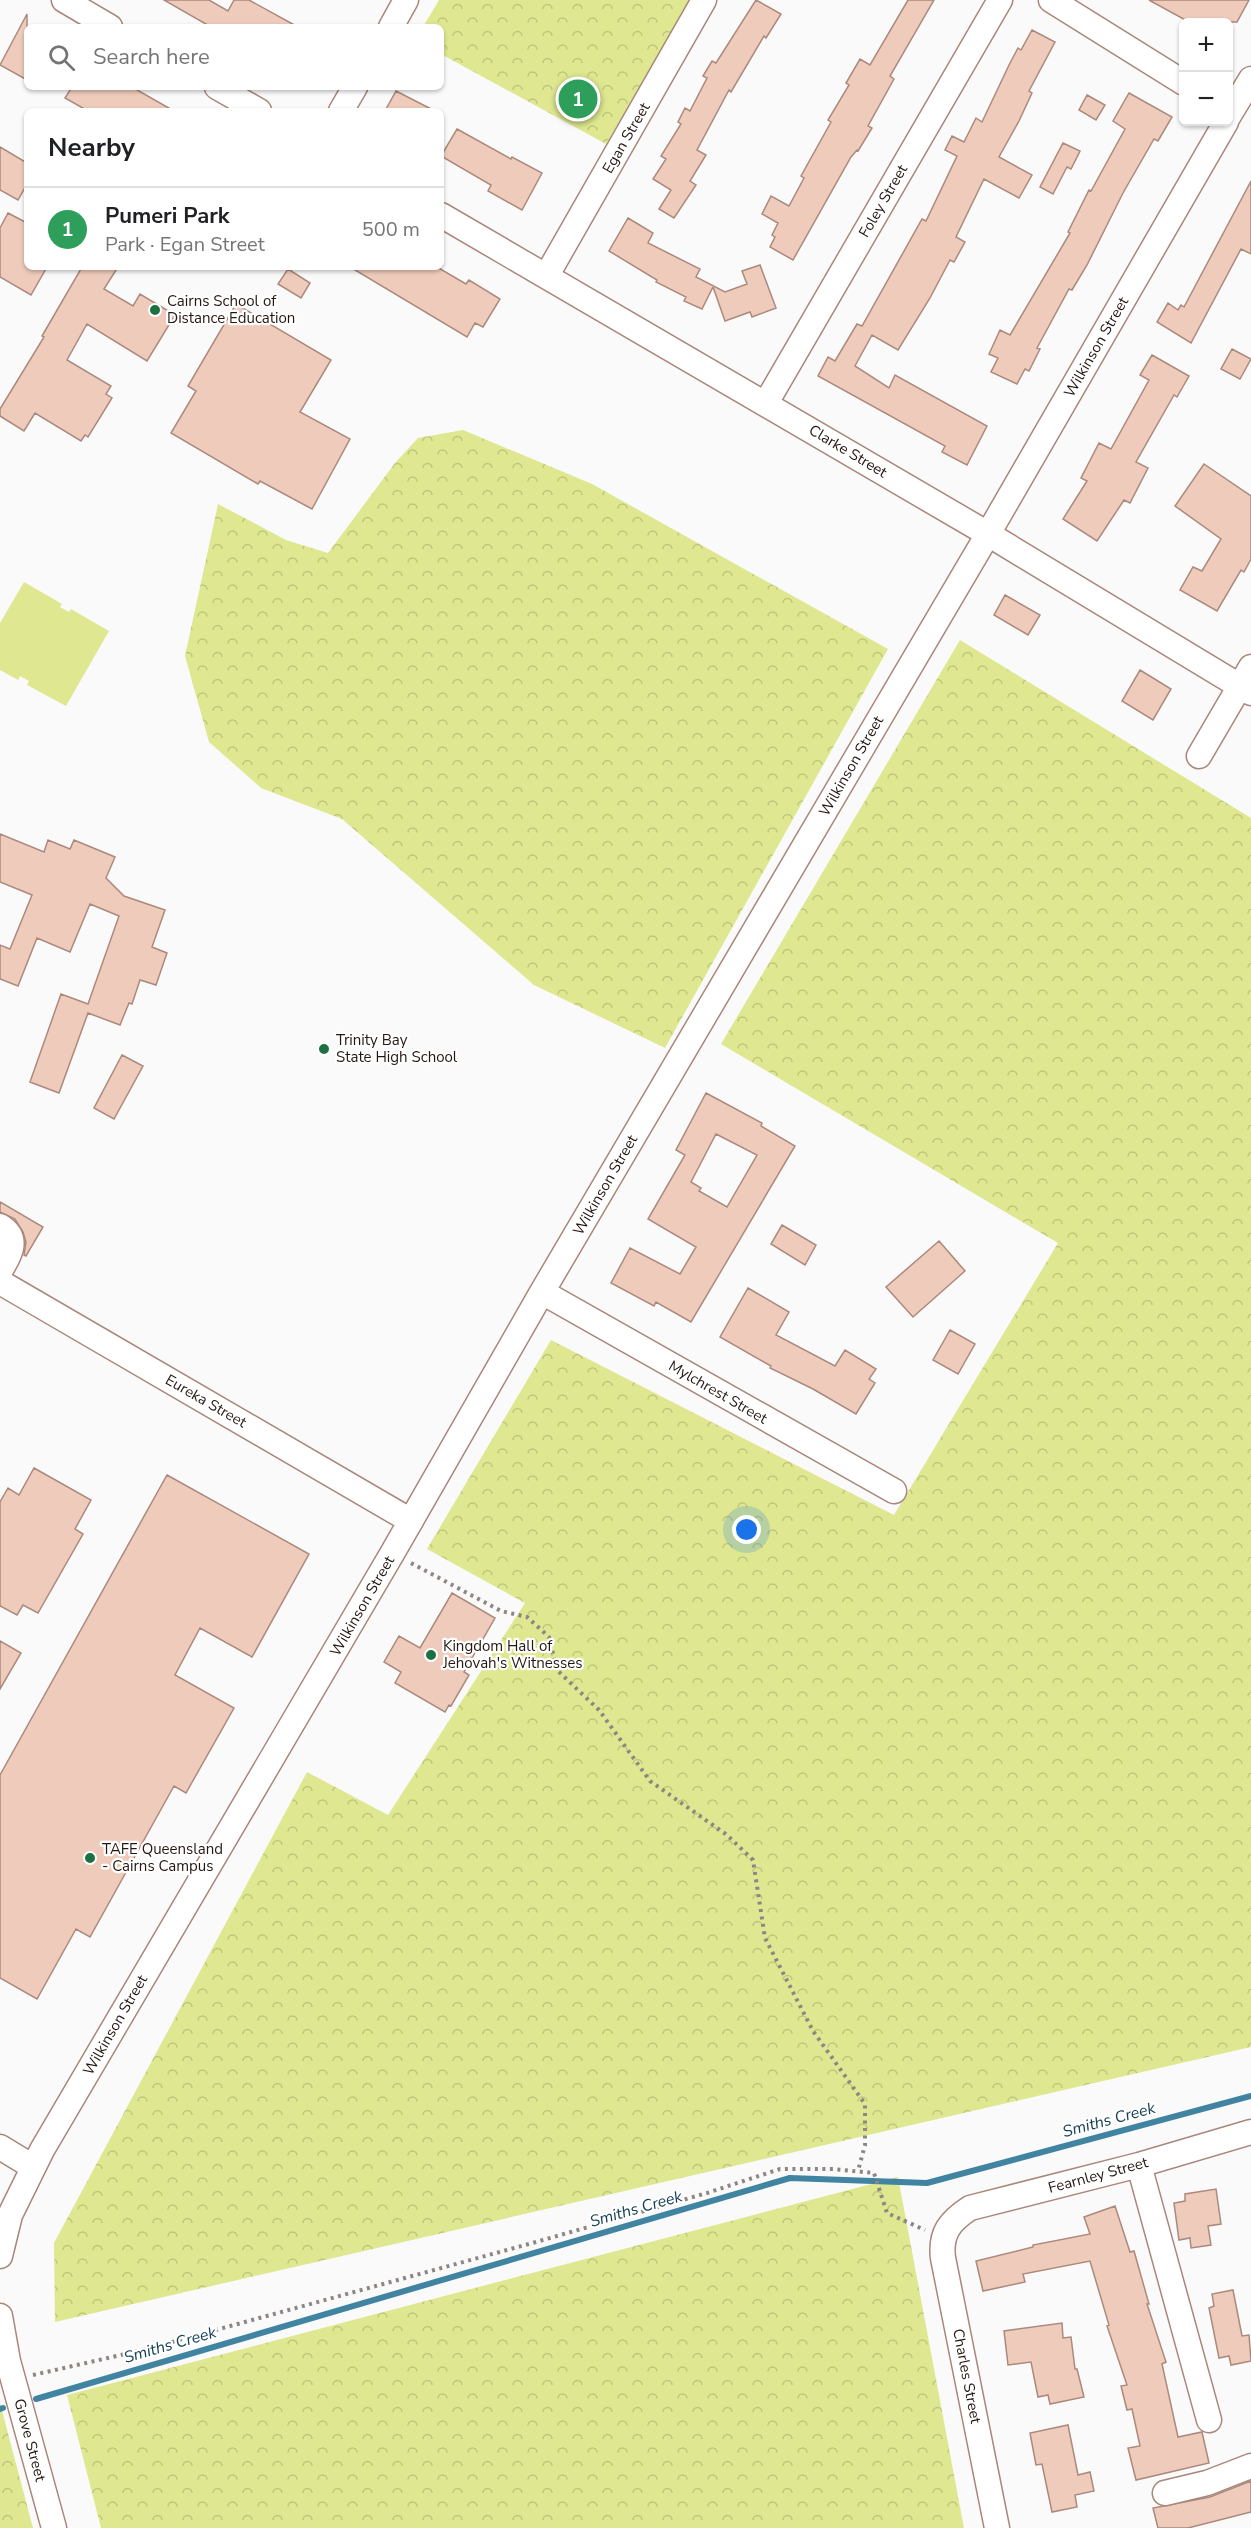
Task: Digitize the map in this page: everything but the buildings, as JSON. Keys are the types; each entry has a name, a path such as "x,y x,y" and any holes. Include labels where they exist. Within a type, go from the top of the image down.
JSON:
{"street":[{"path":"64,0 102,15"},
{"path":"393,24 406,0"},
{"name":"Egan Street","path":"547,275 704,0"},
{"name":"Foley Street","path":"766,403 1000,0"},
{"path":"1051,0 1179,80"},
{"name":"Wilkinson Street","path":"1233,109 1251,79"},
{"path":"222,90 254,108"},
{"path":"343,108 353,90"},
{"name":"Wilkinson Street","path":"0,2256 10,2215 33,2167 393,1552 542,1292 988,534 1223,126"},
{"name":"Clarke Street","path":"444,216 988,534 1247,682"},
{"path":"1199,756 1247,682"},
{"path":"0,1226 11,1236 12,1244 0,1271"},
{"name":"Eureka Street","path":"0,1282 411,1521"},
{"name":"Mylchrest Street","path":"542,1292 894,1491"},
{"name":"Fearnley Street","path":"946,2231 970,2208 1138,2165 1251,2132"},
{"path":"0,2148 33,2167"},
{"path":"1138,2165 1209,2420"},
{"name":"Charles Street","path":"946,2231 943,2258 997,2528"},
{"name":"Grove Street","path":"0,2316 8,2371 54,2528"},
{"path":"1165,2493 1207,2483 1251,2466"}],"path":[{"path":"393,1552 501,1611 527,1617 549,1637 557,1670 599,1710 650,1781 728,1834 753,1860 765,1938 813,2031 865,2104 866,2145 858,2171"},
{"path":"8,2371 143,2350 536,2242 707,2193 780,2169 874,2173 887,2213 946,2231"}],"green space":[{"path":"439,0 690,0 606,144 444,56 444,24 425,24"},
{"path":"463,430 592,484 888,649 665,1048 534,985 342,819 261,788 209,742 185,656 218,504 286,540 328,553 395,463 418,438"},
{"path":"24,582 62,604 60,607 69,612 71,609 109,631 66,706 27,685 29,681 20,676 18,680 0,670 0,623"},
{"path":"960,640 1251,818 1251,2047 55,2322 54,2243 307,1772 388,1815 525,1603 427,1549 551,1340 894,1515 1058,1243 721,1044"},
{"path":"898,2177 964,2528 101,2528 67,2395"},
{"path":"0,2403 33,2528 0,2528"}],"waterway":[{"name":"Smiths Creek","path":"36,2399 790,2178 927,2183 1251,2096"}],"place":[{"name":"Pumeri Park","path":"578,99"},
{"name":"Cairns School of Distance Education","path":"155,310"},
{"name":"Trinity Bay State High School","path":"324,1049"},
{"name":"Kingdom Hall of Jehovah's Witnesses","path":"431,1655"},
{"name":"TAFE Queensland - Cairns Campus","path":"90,1858"}]}
